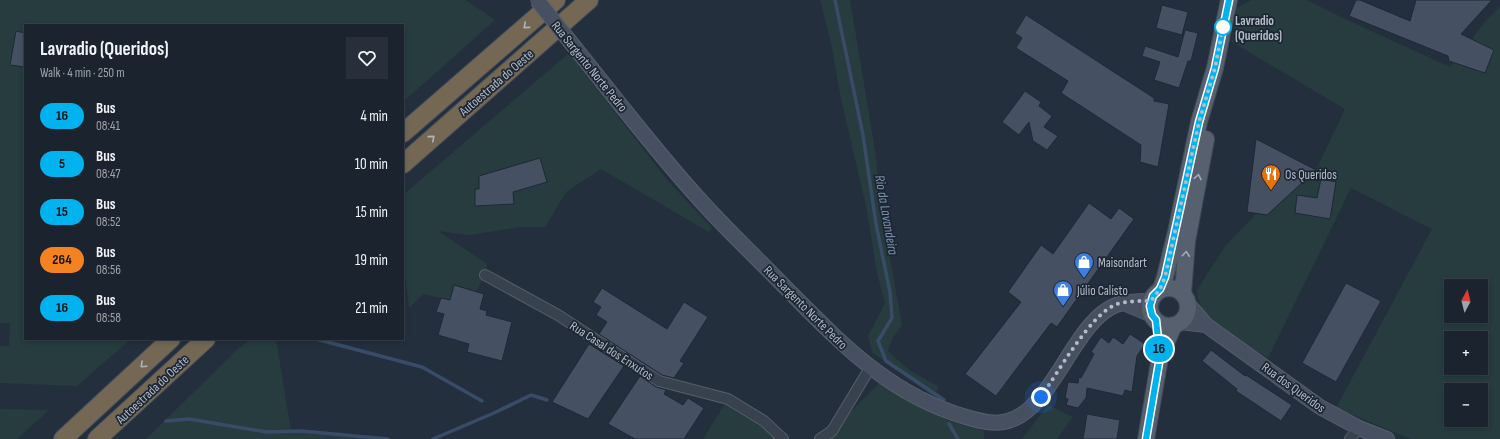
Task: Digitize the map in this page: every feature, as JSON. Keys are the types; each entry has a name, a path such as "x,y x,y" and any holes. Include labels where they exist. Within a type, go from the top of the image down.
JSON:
{"highway":[{"name":"Autoestrada do Oeste","path":"404,132 556,0"},
{"name":"Autoestrada do Oeste","path":"404,163 589,0"},
{"name":"Autoestrada do Oeste","path":"63,439 170,340"},
{"name":"Autoestrada do Oeste","path":"97,439 205,340"}],"main road":[{"path":"1146,439 1160,357 1155,306 1187,202 1209,123 1215,68 1229,0"},
{"path":"1160,357 1178,324 1186,317 1187,202"},
{"path":"1155,306 1172,288 1186,299"},
{"path":"1155,306 1168,326 1178,324"}],"street":[{"name":"Rua Sargento Norte Pedro","path":"537,0 701,202 833,335 870,368 902,389 942,409 989,423 1010,421 1024,413 1041,397 1080,339 1100,315 1108,309 1123,303 1155,306"},
{"name":"Rua Casal dos Enxutos","path":"485,275 558,315 659,381 728,399 764,421 783,439"},
{"name":"Rua dos Queridos","path":"1186,299 1206,325 1320,406 1378,437"},
{"name":"Rua dos Queridos","path":"1178,324 1206,325"},
{"path":"820,439 832,431 870,368"},
{"path":"1350,439 1359,428"}],"green space":[{"path":"0,0 466,0 495,20 404,101 404,24 24,24 24,340 130,340 77,386 0,383 0,346 9,346 10,323 0,323"},
{"path":"820,0 850,0 875,150 881,208 902,325 892,339 888,351 909,370 939,387 934,397 872,352 868,336 885,303 877,273 866,206 841,99 831,43"},
{"path":"1252,0 1307,0 1450,67 1484,23 1500,7 1500,439 1411,439 1336,408 1432,229 1351,188 1268,358 1234,339 1213,323 1205,313 1199,302 1197,290 1226,245 1256,214 1267,215 1316,170 1345,109 1232,42 1237,8"},
{"path":"569,53 668,181 712,228 709,232 601,169 566,192 545,227 521,227 469,235 438,231 487,264 485,275 476,291 455,285 450,300 423,294 409,308 404,276 404,194"},
{"path":"249,340 276,340 291,431 393,439 146,439"},
{"path":"879,383 947,420 984,431 984,439 820,439 832,431"},
{"path":"728,399 783,439 703,439"},
{"path":"1048,405 1073,417 1057,439 1022,439"},
{"path":"0,409 49,410 17,439 0,439"}],"building":[{"path":"1356,0 1360,0 1410,21 1416,0 1492,0 1461,34 1494,50 1485,73 1449,61 1448,56 1349,16"},
{"path":"1162,5 1188,12 1182,35 1156,28"},
{"path":"1026,15 1154,98 1154,101 1169,104 1158,167 1140,162 1141,145 1061,93 1068,81 1016,48 1022,38 1015,33"},
{"path":"1185,30 1198,33 1191,61 1188,61 1179,88 1154,80 1160,62 1142,56 1145,46 1178,57"},
{"path":"16,31 24,33 24,67 10,65"},
{"path":"1025,91 1041,102 1039,106 1052,116 1044,127 1058,136 1047,150 1033,141 1029,122 1019,135 1002,122"},
{"name":"Os Queridos","path":"1256,139 1316,170 1267,215 1247,212"},
{"path":"540,158 547,182 513,192 514,204 475,206 475,189 479,189 479,176"},
{"path":"1321,179 1336,182 1330,219 1295,213 1297,195 1317,198"},
{"path":"1089,203 1111,219 1119,208 1134,219 1057,327 1051,323 996,396 965,374 1021,302 1008,292 1041,245 1053,254"},
{"path":"1346,283 1381,301 1336,382 1302,363"},
{"path":"454,285 484,294 480,309 487,311 486,315 512,322 502,361 467,352 469,344 438,335 444,314 436,312 441,298 450,300"},
{"path":"602,288 667,329 684,302 708,317 680,361 684,363 674,378 662,375 599,334 607,322 596,315 601,307 593,302"},
{"path":"1130,334 1145,344 1137,356 1132,392 1125,390 1123,396 1087,388 1086,398 1078,408 1066,405 1068,399 1065,398 1068,382 1078,383 1079,377 1081,378 1094,354 1091,352 1101,337 1109,343 1113,337 1123,344"},
{"path":"589,344 624,366 588,419 552,402"},
{"path":"1211,350 1245,376 1246,375 1292,405 1281,421 1236,391 1237,389 1202,361"},
{"path":"640,376 656,387 666,390 664,394 683,405 688,398 704,408 684,439 635,439 608,424"},
{"path":"1087,414 1120,420 1117,439 1083,439"}],"waterway":[{"name":"Rio da Lavandeira","path":"835,0 863,135 876,224 890,292 892,318 878,341 886,361 944,400"},
{"path":"320,340 422,367 482,401"},
{"path":"433,439 494,413 531,395 547,400"},
{"path":"166,421 189,419 267,432 301,431 388,439"},
{"name":"Rio da Lavandeira","path":"949,424 958,439"}],"bus line":[{"name":"16","path":"1146,439 1160,357 1156,320 1150,311 1150,306 1153,296 1160,289 1165,277 1199,122 1215,68 1229,0"}],"place":[{"name":"Lavradio (Queridos)","path":"1223,27"},
{"name":"Os Queridos","path":"1271,191"},
{"name":"Maisondart","path":"1084,279"},
{"name":"Júlio Calisto","path":"1063,307"}],"route":[{"path":"1041,397 1080,339 1100,315 1108,309 1123,303 1151,301 1153,296 1160,289 1165,277 1176,232 1181,200 1199,122 1215,68 1223,27"}]}
